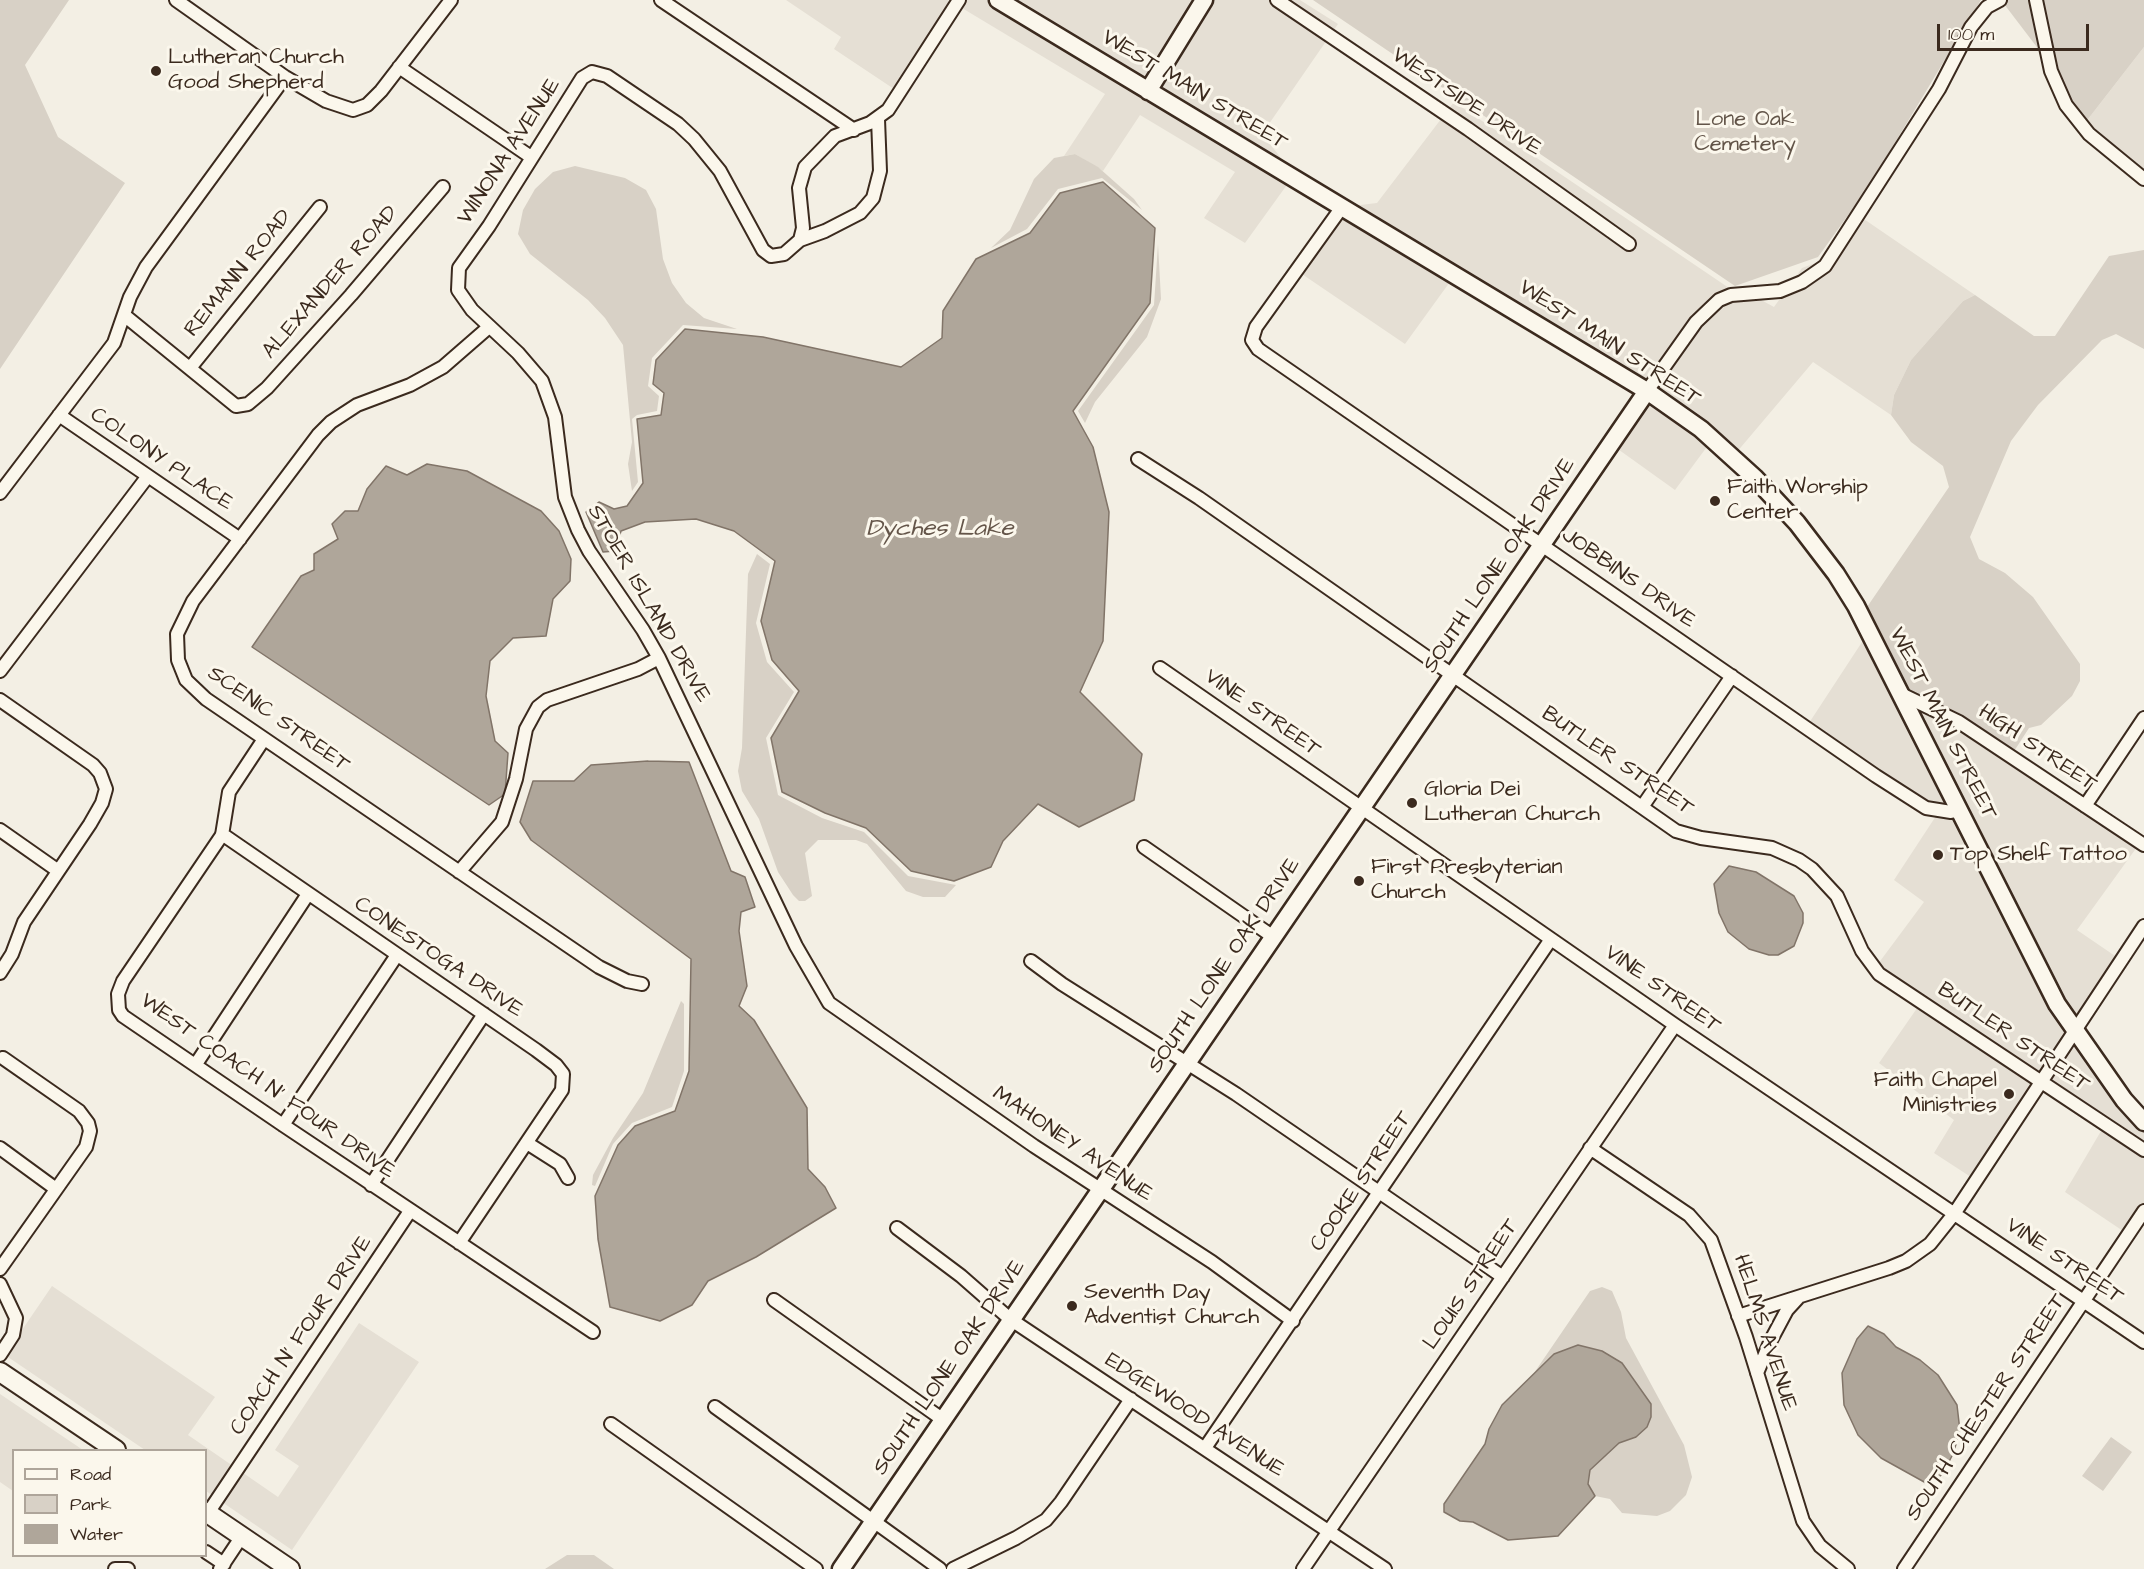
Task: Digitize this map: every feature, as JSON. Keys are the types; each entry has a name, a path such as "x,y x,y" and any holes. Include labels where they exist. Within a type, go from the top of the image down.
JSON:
{"main road":[{"name":"WEST MAIN STREET","path":"998,0 1647,391 1724,450 1755,478 1797,523 1851,598 1903,694 2057,1004 2124,1100 2144,1122"},
{"path":"1148,91 1204,0"},
{"name":"SOUTH LONE OAK DRIVE","path":"841,1569 1099,1188 1647,391"},
{"path":"0,1372 115,1449"},
{"path":"207,1513 290,1569"}],"street":[{"path":"176,0 285,77 326,101 359,109 373,100 451,0"},
{"path":"661,0 854,130"},
{"path":"800,240 804,221 799,188 805,167 827,142 878,118 888,110 959,0"},
{"name":"WESTSIDE DRIVE","path":"1277,0 1468,129 1629,244"},
{"path":"1647,391 1696,322 1719,300 1731,295 1780,291 1802,282 1825,266 1940,88 1971,27 1987,7 2000,0"},
{"path":"2036,0 2051,71 2066,105 2089,134 2144,179"},
{"path":"399,67 531,157"},
{"name":"WINONA AVENUE","path":"489,327 461,297 457,275 459,268 489,226 582,78 597,71 678,124 694,139 720,171 766,254 784,254 800,240"},
{"path":"0,493 114,343 136,282 285,77"},
{"path":"800,240 825,231 860,213 873,198 880,171 878,118"},
{"name":"ALEXANDER ROAD","path":"190,368 236,406 248,404 267,388 343,303 442,187"},
{"name":"REMANN ROAD","path":"190,368 320,207"},
{"name":"JOBBINS DRIVE","path":"1342,207 1256,327 1252,340 1258,349 1926,808 1951,812 1960,810"},
{"path":"124,315 190,368"},
{"name":"SCENIC STREET","path":"489,327 443,367 410,385 357,405 331,422 318,435 183,618 177,634 178,660 186,680 195,690 264,739 599,967 627,981 642,984"},
{"name":"STOER ISLAND DRIVE","path":"489,327 518,353 542,381 555,417 565,497 578,530 589,551 643,630 659,658 800,954 829,1003"},
{"name":"COLONY PLACE","path":"59,415 240,539"},
{"name":"BUTLER STREET","path":"1138,459 1208,505 1676,831 1686,835 1773,848 1799,860 1812,869 1837,896 1862,951 1879,974 2144,1150"},
{"path":"0,671 148,476"},
{"path":"459,872 502,822 516,779 526,729 538,707 547,700 638,669 659,658"},
{"name":"VINE STREET","path":"1160,668 1675,1025 2144,1342"},
{"path":"1642,807 1732,676"},
{"name":"HIGH STREET","path":"1903,694 1959,722 2144,845"},
{"path":"0,700 93,765 100,773 106,789 102,803 90,824 24,922 12,954 0,974"},
{"path":"2085,806 2144,718"},
{"name":"WEST COACH N' FOUR DRIVE","path":"264,739 229,792 222,834 123,981 118,994 118,1004 123,1016 371,1185 593,1332"},
{"path":"0,830 57,870"},
{"name":"CONESTOGA DRIVE","path":"222,834 484,1014 556,1065 563,1074 562,1090 459,1243"},
{"path":"1144,847 1272,936"},
{"path":"196,1064 308,894"},
{"path":"1738,1316 1906,1261 1930,1244 1954,1214 2073,1030 2144,926"},
{"name":"COOKE STREET","path":"1205,1448 1551,939"},
{"path":"283,1125 397,955"},
{"path":"1031,961 1186,1062 1503,1277"},
{"name":"MAHONEY AVENUE","path":"829,1003 1099,1188 1212,1262 1293,1321"},
{"path":"371,1185 484,1014"},
{"name":"LOUIS STREET","path":"1303,1569 1675,1025"},
{"path":"0,1269 86,1147 90,1127 79,1111 3,1059"},
{"path":"527,1143 560,1164 568,1178"},
{"path":"0,1148 56,1189"},
{"name":"HELMS AVENUE","path":"1590,1148 1697,1222 1711,1240 1757,1373 1803,1521 1820,1546 1848,1569"},
{"name":"COACH N' FOUR DRIVE","path":"207,1511 410,1211"},
{"name":"SOUTH CHESTER STREET","path":"1904,1569 2144,1211"},
{"name":"EDGEWOOD AVENUE","path":"897,1228 961,1276 1010,1319 1385,1569"},
{"path":"0,1284 16,1318 13,1335 0,1355"},
{"path":"1757,1373 1787,1310 1798,1297"},
{"path":"774,1300 942,1419"},
{"path":"953,1569 1016,1538 1046,1520 1061,1502 1131,1399"},
{"path":"715,1407 940,1569"},
{"path":"611,1424 816,1569"},
{"path":"207,1553 222,1567 242,1536"},
{"path":"115,1569 128,1569"}],"shaded area":[{"path":"786,0 987,0 1289,182 1245,243 1204,218 1235,172 1140,115 1103,171 1075,154 1064,156 1105,94 957,5 897,91 834,49 841,37"},
{"path":"1010,0 1198,0 1146,83"},
{"path":"1210,0 1300,0 1338,24 1262,134 1289,168 1155,88"},
{"path":"2144,47 2144,175 2085,123"},
{"path":"1454,102 1732,290 1741,289 1774,307 1802,268 1821,261 1855,213 1975,295 1963,301 1911,360 1894,395 1891,415 1813,362 1736,453 1352,206 1377,203"},
{"path":"1335,210 1452,279 1405,344 1296,270"},
{"path":"1648,399 1709,444 1675,490 1615,447"},
{"path":"1864,639 2119,1104 2144,1130 2144,1211 2129,1235 2065,1192 2104,1126 2042,1083 1977,1181 1934,1153 1954,1120 1879,1063 1922,1001 1875,968 1924,902 1894,880 1936,816 1809,723"},
{"path":"1911,698 2009,759 2137,847 2077,930 2121,960 2075,1021"},
{"path":"52,1286 215,1397 188,1435 278,1497 299,1466 275,1450 359,1323 419,1362 292,1550 207,1492 207,1449 144,1449 5,1355"},
{"path":"0,1394 82,1449 12,1449 12,1490 0,1482"}],"green space":[{"path":"0,0 69,0 25,65 58,137 125,183 0,369"},
{"name":"Lone Oak Cemetery","path":"1313,0 1981,0 1867,189 1818,257 1735,286"},
{"path":"2001,0 2144,0 2144,47 2085,123 2049,63"},
{"path":"1075,154 1098,167 1134,199 1142,210 1102,178 1058,189 1027,229 991,248 1010,230 1034,179 1054,158"},
{"path":"575,166 625,178 646,190 656,209 663,259 672,283 686,303 704,318 737,329 683,325 652,358 648,386 659,396 657,411 637,415 632,419 638,482 632,491 628,464 632,442 623,345 605,318 588,300 530,254 518,234 523,210 535,189 553,172"},
{"path":"1158,244 1161,299 1147,337 1095,402 1085,423 1078,411 1154,305"},
{"path":"2144,250 2144,349 2116,334 2102,340 2038,405 2011,441 1970,537 1979,559 2005,573 2033,597 2080,664 2080,681 2072,696 2041,725 2029,728 2009,759 1911,698 1865,610 1949,487 1943,466 1911,442 1891,415 1894,395 1911,360 1963,301 1975,295 2034,336 2055,336 2109,256"},
{"path":"757,554 770,564 756,623 767,662 794,692 766,738 778,795 822,818 864,832 908,876 956,885 945,897 923,897 906,891 867,844 856,840 818,840 805,853 812,896 805,901 799,901 793,895 778,872 759,819 742,791 738,771 742,748 748,574"},
{"path":"681,1001 684,1004 684,1071 672,1107 632,1123 613,1144 595,1186 592,1185 593,1175 613,1138 643,1093"},
{"path":"1602,1287 1612,1291 1621,1312 1626,1338 1684,1445 1692,1477 1686,1495 1670,1511 1657,1516 1622,1513 1610,1499 1595,1496 1588,1484 1589,1470 1597,1460 1619,1443 1637,1437 1634,1381 1622,1363 1554,1354 1534,1373 1590,1291"},
{"path":"2111,1437 2132,1452 2103,1491 2082,1476"},
{"path":"567,1555 594,1555 614,1569 545,1569"}],"water":[{"name":"Dyches Lake","path":"1103,182 1155,228 1150,303 1073,411 1093,447 1109,512 1103,641 1080,692 1142,754 1134,800 1079,827 1038,804 1003,841 991,867 954,881 911,871 866,828 825,813 782,792 771,738 799,691 772,660 761,621 775,561 734,531 696,519 645,522 621,531 615,551 603,552 586,512 599,502 614,509 627,506 643,483 637,419 661,415 664,393 653,384 656,360 685,329 763,337 901,367 942,338 943,311 976,259 1030,233 1060,193"},
{"path":"427,464 467,471 541,511 559,531 571,559 570,581 553,599 546,636 513,638 490,661 486,696 495,741 508,753 505,794 489,805 252,647 301,576 314,570 314,554 338,539 332,524 345,511 358,511 367,489 386,466 407,475"},
{"path":"648,761 689,762 731,871 745,877 755,907 741,912 739,931 747,986 739,1006 754,1020 807,1108 808,1169 825,1187 836,1208 756,1257 708,1281 692,1305 660,1321 610,1307 598,1239 595,1196 618,1145 635,1126 675,1111 689,1071 691,959 531,840 520,822 533,781 574,781 591,765"},
{"path":"1729,866 1756,872 1794,896 1803,913 1803,923 1794,946 1778,955 1769,955 1749,949 1728,932 1719,913 1714,884"},
{"path":"1868,1326 1884,1334 1896,1347 1920,1360 1938,1375 1957,1405 1960,1431 1953,1454 1943,1473 1935,1481 1926,1483 1881,1458 1858,1435 1844,1405 1842,1373 1857,1339"},
{"path":"1578,1345 1602,1351 1622,1363 1651,1404 1651,1417 1647,1427 1636,1437 1619,1443 1590,1470 1588,1484 1595,1496 1558,1536 1508,1540 1473,1522 1460,1521 1444,1512 1444,1504 1485,1444 1489,1429 1502,1405 1554,1354"}],"place":[{"name":"Lutheran Church Good Shepherd","path":"156,71"},
{"name":"Faith Worship Center","path":"1715,501"},
{"name":"Gloria Dei Lutheran Church","path":"1412,803"},
{"name":"Top Shelf Tattoo","path":"1938,855"},
{"name":"First Presbyterian Church","path":"1359,881"},
{"name":"Faith Chapel Ministries","path":"2009,1094"},
{"name":"Seventh Day Adventist Church","path":"1072,1306"}]}
